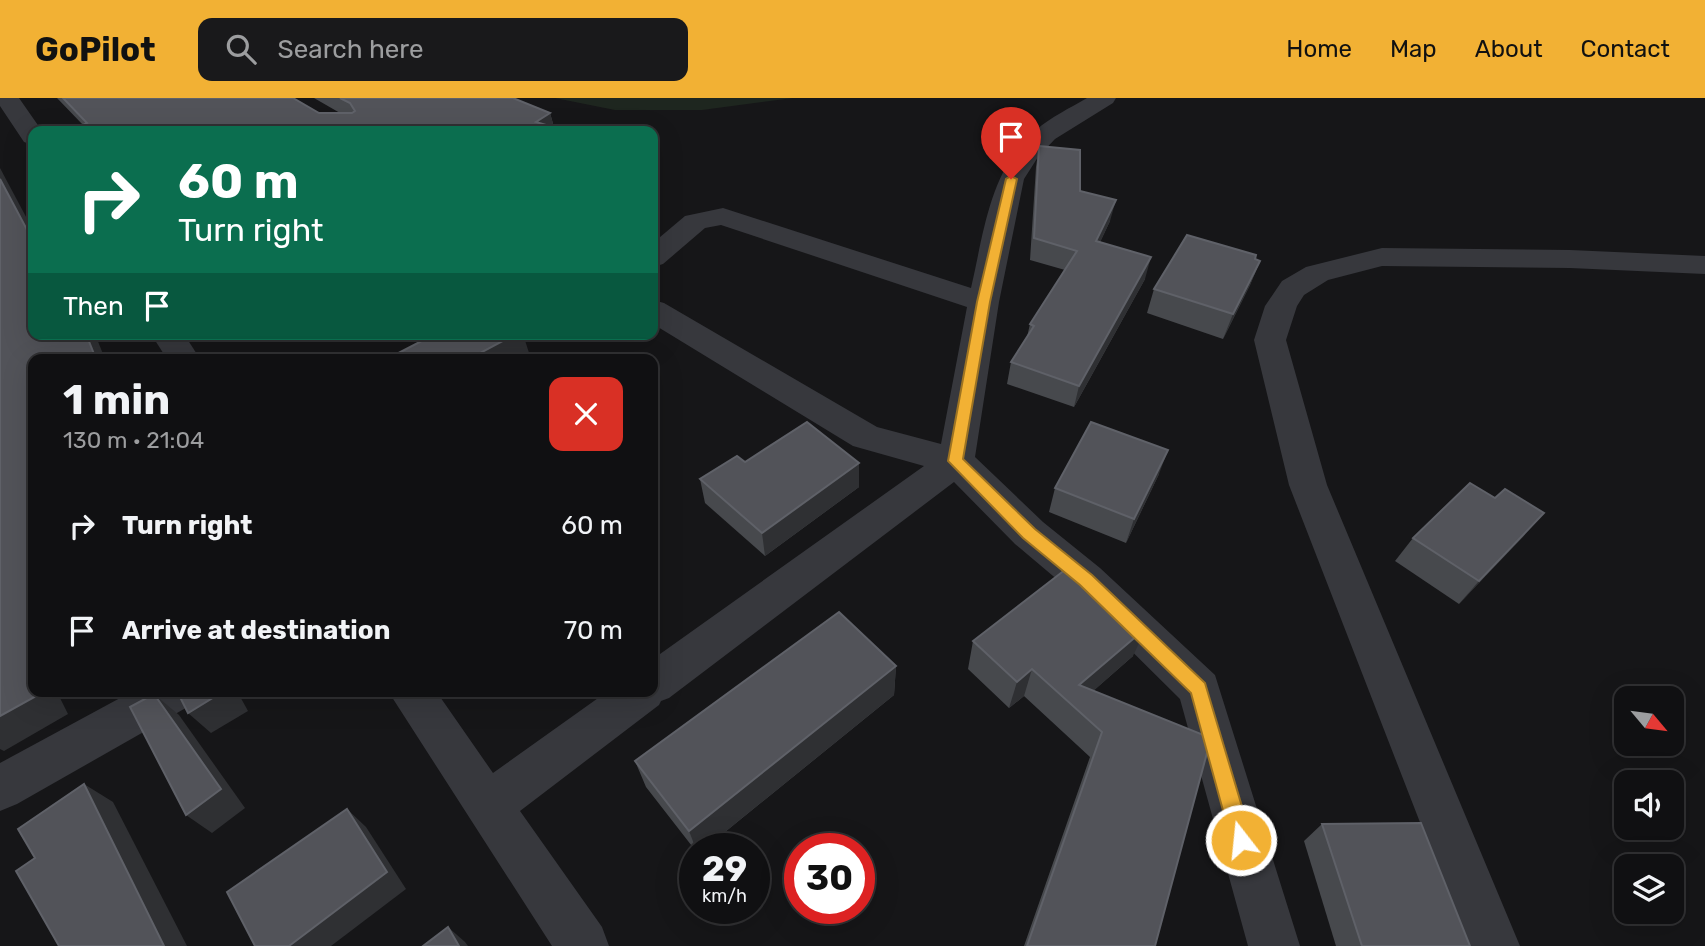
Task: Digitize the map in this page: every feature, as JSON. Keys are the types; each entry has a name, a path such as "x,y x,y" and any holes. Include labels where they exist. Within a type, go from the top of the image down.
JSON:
{"street":[{"path":"7,98 25,138"},
{"path":"658,680 956,461 984,302 1011,179 1027,153 1046,134 1104,98"},
{"path":"658,254 695,222 723,216 984,302"},
{"path":"1494,946 1308,485 1270,340 1281,306 1293,288 1317,274 1382,257 1705,265"},
{"path":"658,313 866,437 956,461 1029,533 1086,580 1199,689 1273,946"},
{"path":"0,788 164,697"},
{"path":"414,697 583,946"},
{"path":"488,806 635,697"}],"shaded area":[{"path":"555,98 793,98 702,110 615,110"}],"building":[{"path":"63,98 293,98 319,113 352,113 355,111 350,103 340,98 513,98 550,113 536,122 549,126 83,125 87,123"},
{"path":"1039,146 1080,150 1080,191 1116,200 1096,241 1151,257 1079,386 1011,362 1034,326 1030,324 1077,251 1034,238"},
{"path":"0,179 28,232 28,340 88,340 94,354 28,354 28,697 35,697 0,716"},
{"path":"1187,235 1256,255 1255,259 1260,261 1233,314 1154,289"},
{"path":"423,340 505,340 478,354 397,354"},
{"path":"807,422 859,463 762,533 700,479 737,456 745,462"},
{"path":"1091,422 1168,450 1134,519 1055,488"},
{"path":"1470,483 1495,498 1505,489 1544,513 1479,581 1413,538"},
{"path":"1070,566 1146,628 1079,685 1211,738 1155,946 1027,946 1102,732 1032,669 1017,682 973,641"},
{"path":"839,612 896,666 689,831 635,761"},
{"path":"148,697 156,697 221,789 186,815 130,707"},
{"path":"180,697 214,697 188,713"},
{"path":"84,784 164,946 59,946 16,871 35,858 18,829"},
{"path":"347,809 387,872 289,946 255,946 227,892"},
{"path":"1421,823 1470,946 1362,946 1322,824"},
{"path":"448,927 459,946 423,946"}],"route":[{"path":"1011,179 984,302 956,461 1029,533 1086,580 1199,689 1241,840"}]}
